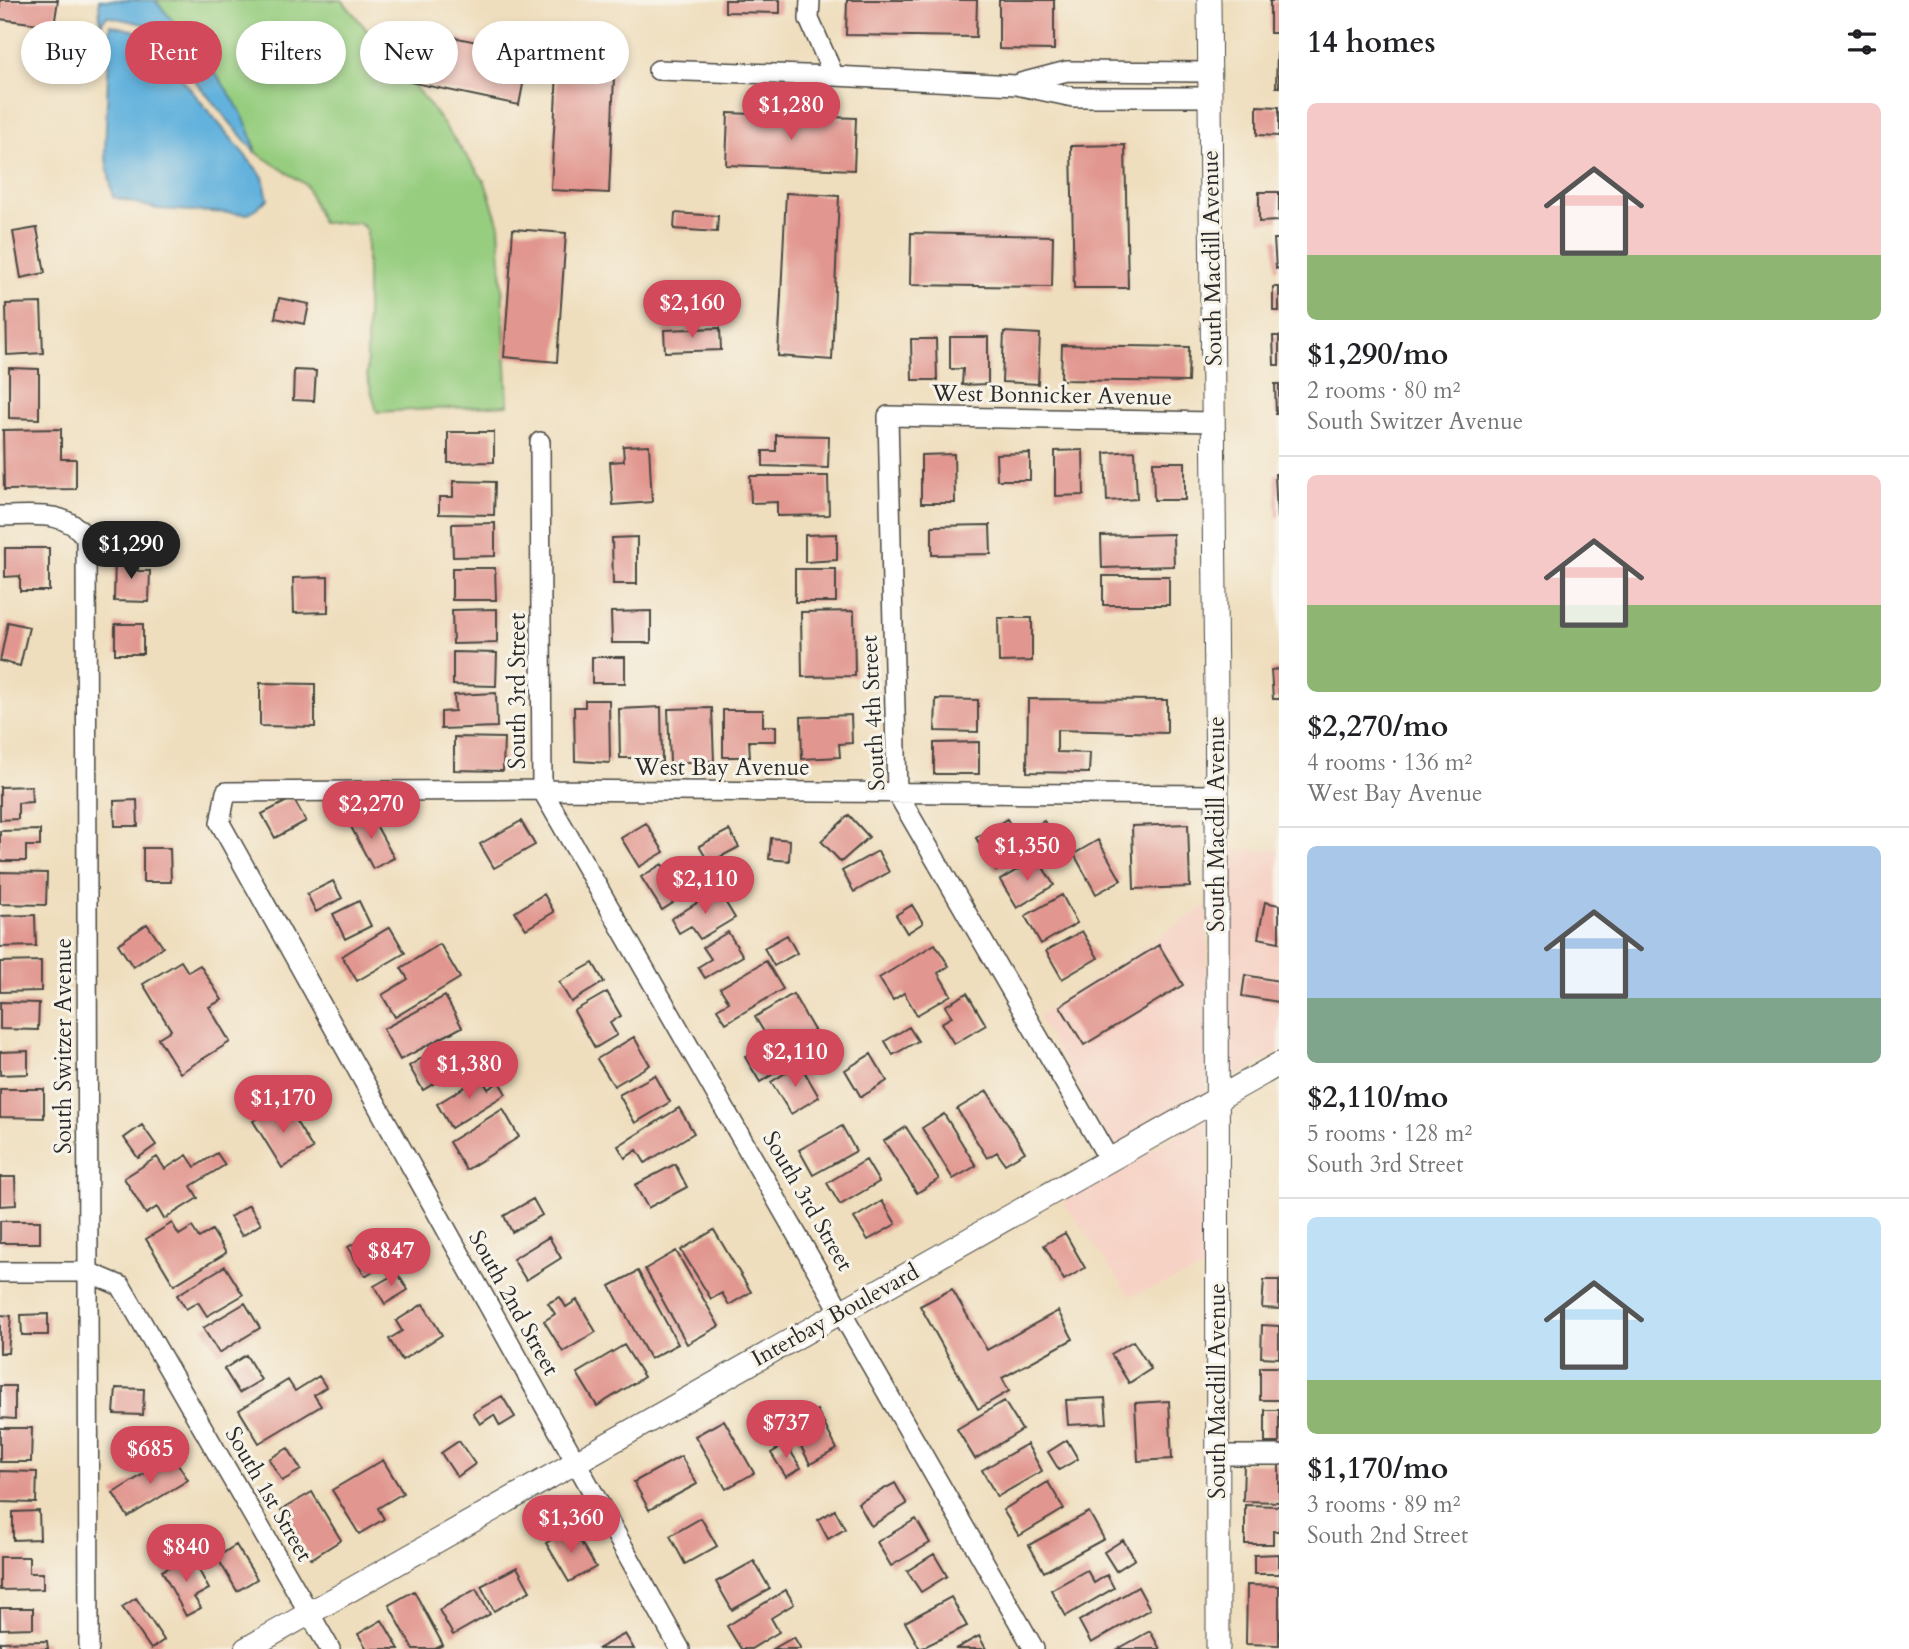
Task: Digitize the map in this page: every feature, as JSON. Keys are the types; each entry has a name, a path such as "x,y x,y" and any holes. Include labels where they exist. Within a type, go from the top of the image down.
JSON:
{"street":[{"path":"810,0 809,19 834,76"},
{"name":"South Macdill Avenue","path":"1209,0 1217,795 1218,1649"},
{"path":"658,70 1016,85 1073,97 1210,97"},
{"path":"1016,85 1067,71 1210,72"},
{"name":"West Bonnicker Avenue","path":"888,416 1214,422"},
{"name":"South 4th Street","path":"888,416 897,793 1110,1161"},
{"name":"South 3rd Street","path":"540,442 542,790 1034,1649"},
{"name":"South Switzer Avenue","path":"0,516 60,517 77,524 86,538 89,1649"},
{"name":"West Bay Avenue","path":"226,792 542,790 1217,795"},
{"name":"South 2nd Street","path":"226,792 220,823 680,1649"},
{"name":"Interbay Boulevard","path":"246,1649 1279,1064"},
{"path":"0,1272 88,1272"},
{"name":"South 1st Street","path":"88,1272 121,1286 330,1649"},
{"path":"1217,1455 1279,1455"}],"shaded area":[{"path":"1279,849 1279,1052 1227,1082 1227,851"},
{"path":"1207,905 1207,1093 1113,1147 1038,1017"},
{"path":"1207,1118 1207,1268 1130,1296 1062,1200"}],"green space":[{"path":"155,0 342,0 360,22 360,84 412,84 485,182 499,225 508,405 377,412 367,375 367,230 359,223 322,223 306,185 255,152 254,143 217,84 222,84 222,21 172,21"}],"water":[{"path":"99,0 155,0 173,21 130,21 107,16 100,21"},
{"path":"111,25 125,29 125,84 186,84 263,177 268,199 248,214 157,209 113,197 105,153 108,84 111,84"},
{"path":"198,84 222,84 242,115 251,134 254,151"}],"building":[{"path":"0,0 58,0 55,21 0,19"},
{"path":"725,0 780,0 780,13 725,12"},
{"path":"847,0 977,0 976,37 846,35"},
{"path":"999,0 1054,0 1054,50 999,49"},
{"path":"1270,1 1279,1 1279,33 1270,33"},
{"path":"458,38 472,41 472,84 523,84 519,105 420,84 458,84"},
{"path":"1279,53 1279,87 1276,87"},
{"path":"556,84 614,84 609,193 551,190"},
{"path":"1257,106 1279,107 1279,136 1257,135"},
{"path":"728,113 856,118 854,170 726,165"},
{"path":"1125,145 1128,288 1074,288 1071,146"},
{"path":"1259,192 1279,192 1279,221 1259,222"},
{"path":"786,193 839,196 832,360 778,356"},
{"path":"675,213 718,216 717,232 674,229"},
{"path":"37,228 45,273 21,278 13,232"},
{"path":"513,229 566,233 557,362 504,357"},
{"path":"911,233 1053,236 1052,287 910,285"},
{"path":"1274,239 1279,239 1279,268 1276,269"},
{"path":"1273,287 1279,287 1279,311 1273,311"},
{"path":"279,298 309,304 305,324 275,318"},
{"path":"41,303 43,353 7,355 6,304"},
{"path":"720,328 721,350 665,352 664,330"},
{"path":"1004,332 1040,334 1038,384 1002,382"},
{"path":"1273,336 1279,336 1279,365 1274,365"},
{"path":"950,337 988,337 988,384 962,385 963,369 950,369"},
{"path":"911,339 936,339 937,380 912,380"},
{"path":"1062,345 1189,347 1188,382 1061,380"},
{"path":"9,368 39,369 39,419 9,418"},
{"path":"294,370 316,371 314,401 293,400"},
{"path":"1275,384 1279,384 1279,414 1276,414"},
{"path":"61,429 61,459 76,459 76,489 4,490 3,430"},
{"path":"448,432 494,432 494,462 448,463"},
{"path":"776,435 829,436 828,468 763,466 763,451 776,451"},
{"path":"649,445 652,502 613,505 610,462 624,461 623,446"},
{"path":"1083,450 1084,495 1055,496 1055,451"},
{"path":"1135,451 1137,499 1107,501 1105,453"},
{"path":"1030,453 1030,480 997,480 996,454"},
{"path":"954,454 955,503 921,503 921,455"},
{"path":"1153,462 1185,462 1185,500 1154,500"},
{"path":"1275,474 1279,474 1279,517 1277,517"},
{"path":"750,476 828,476 829,515 777,516 777,502 751,503"},
{"path":"453,481 495,482 494,515 439,514 439,497 453,497"},
{"path":"495,523 495,556 453,557 452,524"},
{"path":"990,525 991,554 932,555 932,526"},
{"path":"837,534 837,560 805,562 805,535"},
{"path":"1173,534 1174,566 1102,568 1101,536"},
{"path":"637,537 637,584 613,584 612,538"},
{"path":"5,548 49,548 49,591 20,591 20,576 5,577"},
{"path":"115,556 138,556 138,571 150,571 149,602 114,601"},
{"path":"452,568 495,568 496,600 452,600"},
{"path":"795,569 836,569 836,602 795,602"},
{"path":"1103,576 1169,576 1169,605 1103,605"},
{"path":"328,577 328,612 294,613 293,578"},
{"path":"497,609 497,643 453,644 452,610"},
{"path":"651,611 651,643 612,643 611,612"},
{"path":"854,611 855,676 802,677 801,612"},
{"path":"998,618 1032,618 1032,661 999,662"},
{"path":"8,622 29,627 20,666 0,661"},
{"path":"115,624 143,624 143,654 115,654"},
{"path":"453,652 497,653 496,686 453,685"},
{"path":"592,657 625,657 625,683 592,683"},
{"path":"1279,669 1279,699 1273,699 1271,670"},
{"path":"260,683 315,684 315,727 260,726"},
{"path":"496,693 497,727 441,729 441,712 455,711 454,695"},
{"path":"936,699 978,700 978,732 935,731"},
{"path":"1028,699 1167,700 1167,733 1057,730 1057,752 1090,753 1089,773 1027,772"},
{"path":"585,700 609,700 610,763 575,761 574,707 585,707"},
{"path":"661,707 662,762 637,764 637,758 620,758 619,709"},
{"path":"712,708 714,761 670,763 668,709"},
{"path":"723,710 763,710 763,726 776,726 776,741 749,741 750,757 723,757"},
{"path":"851,715 852,743 839,744 840,757 802,759 801,717"},
{"path":"454,737 504,738 503,771 454,770"},
{"path":"979,742 979,774 934,774 934,743"},
{"path":"31,786 32,802 18,803 18,819 0,820 0,787"},
{"path":"293,798 306,821 275,838 262,814"},
{"path":"137,800 138,826 115,826 114,801"},
{"path":"369,812 394,858 373,869 349,823"},
{"path":"849,815 869,837 841,862 821,841"},
{"path":"1007,819 1027,852 996,871 976,838"},
{"path":"521,821 535,845 494,868 480,844"},
{"path":"1044,821 1056,840 1040,850 1028,831"},
{"path":"646,823 664,852 639,867 621,838"},
{"path":"1188,824 1190,887 1134,889 1132,826"},
{"path":"40,830 40,846 26,846 26,861 0,861 0,831"},
{"path":"729,830 739,847 709,863 699,846"},
{"path":"771,838 790,840 789,861 769,859"},
{"path":"1098,840 1121,880 1096,894 1074,854"},
{"path":"143,848 170,848 171,882 143,882"},
{"path":"878,851 889,872 854,892 842,871"},
{"path":"1037,858 1054,885 1017,908 1000,880"},
{"path":"662,864 676,886 666,893 673,903 662,910 641,877"},
{"path":"0,872 47,873 46,905 0,904"},
{"path":"333,881 342,898 316,912 307,894"},
{"path":"718,890 735,918 700,939 691,926 679,933 671,919"},
{"path":"544,894 554,912 526,929 515,912"},
{"path":"1062,895 1077,923 1041,944 1025,916"},
{"path":"359,901 371,926 345,939 333,914"},
{"path":"1265,902 1279,905 1279,942 1258,938"},
{"path":"912,905 923,923 907,933 896,915"},
{"path":"35,915 36,946 0,947 0,916"},
{"path":"147,924 163,947 133,967 118,944"},
{"path":"390,927 405,953 357,981 342,956"},
{"path":"1082,931 1098,958 1062,979 1046,951"},
{"path":"728,932 743,956 705,978 698,967 711,959 703,947"},
{"path":"787,935 797,953 774,966 764,948"},
{"path":"440,944 460,978 395,1017 382,995 408,979 401,968"},
{"path":"935,944 949,966 938,973 951,995 917,1015 904,993 893,1000 879,978"},
{"path":"1159,945 1183,985 1084,1045 1060,1006"},
{"path":"41,961 41,991 0,992 0,962"},
{"path":"181,961 188,972 200,965 222,1000 209,1007 230,1042 180,1073 158,1038 171,1030 143,984"},
{"path":"766,961 783,989 726,1023 717,1009 729,1002 720,988"},
{"path":"593,963 604,982 571,1002 559,982"},
{"path":"1245,975 1279,981 1279,1002 1242,996"},
{"path":"607,992 621,1016 610,1023 617,1035 595,1048 574,1011"},
{"path":"967,993 986,1025 954,1044 941,1023 952,1017 945,1006"},
{"path":"793,994 822,1044 760,1082 745,1057 770,1042 755,1017"},
{"path":"445,996 462,1027 400,1060 383,1029"},
{"path":"0,1002 39,1003 38,1030 0,1029"},
{"path":"909,1027 918,1041 893,1055 885,1041"},
{"path":"634,1037 650,1065 614,1086 597,1059"},
{"path":"446,1043 461,1067 423,1090 409,1066"},
{"path":"28,1051 28,1074 0,1075 0,1052"},
{"path":"871,1054 887,1081 861,1097 845,1070"},
{"path":"800,1064 819,1097 791,1114 771,1082"},
{"path":"655,1075 670,1102 635,1123 619,1095"},
{"path":"481,1077 488,1089 499,1082 506,1094 451,1128 437,1104"},
{"path":"0,1089 44,1089 44,1118 0,1117"},
{"path":"987,1091 1025,1152 1005,1164 997,1152 987,1158 957,1109"},
{"path":"284,1102 313,1149 282,1168 253,1121"},
{"path":"679,1108 694,1133 645,1163 637,1150 625,1158 618,1146"},
{"path":"503,1109 519,1137 466,1170 449,1142"},
{"path":"944,1114 976,1166 953,1179 922,1128"},
{"path":"142,1125 156,1145 138,1158 124,1138"},
{"path":"842,1126 856,1151 813,1175 799,1150"},
{"path":"906,1127 939,1179 917,1193 884,1141"},
{"path":"217,1153 225,1165 191,1186 198,1198 164,1219 157,1207 146,1214 124,1178 157,1157 165,1169 187,1155 195,1167"},
{"path":"866,1160 879,1182 840,1205 827,1183"},
{"path":"675,1164 687,1187 648,1208 635,1185"},
{"path":"0,1177 15,1177 16,1205 0,1206"},
{"path":"533,1199 542,1215 512,1232 504,1216"},
{"path":"882,1201 896,1224 868,1240 854,1218"},
{"path":"249,1205 261,1224 242,1236 230,1217"},
{"path":"0,1221 40,1221 40,1243 0,1243"},
{"path":"172,1223 179,1235 192,1227 199,1238 212,1230 226,1253 174,1285 146,1239"},
{"path":"382,1228 399,1256 365,1276 348,1247"},
{"path":"714,1230 751,1292 729,1305 722,1293 711,1299 681,1250"},
{"path":"1065,1233 1085,1268 1064,1280 1044,1245"},
{"path":"549,1237 561,1258 526,1280 513,1259"},
{"path":"676,1251 719,1326 687,1344 645,1269"},
{"path":"225,1266 243,1295 207,1316 198,1302 186,1309 177,1295"},
{"path":"638,1271 678,1344 650,1359 610,1286"},
{"path":"397,1273 408,1290 385,1304 374,1286"},
{"path":"1264,1280 1279,1280 1279,1309 1262,1308"},
{"path":"952,1289 987,1350 1058,1311 1073,1339 1002,1378 1009,1391 978,1409 920,1306"},
{"path":"560,1297 566,1307 577,1300 596,1332 563,1352 544,1321 555,1314 548,1303"},
{"path":"245,1303 260,1328 219,1353 203,1328"},
{"path":"423,1304 442,1335 402,1360 389,1339 402,1331 396,1321"},
{"path":"48,1314 48,1335 22,1335 21,1315"},
{"path":"0,1315 11,1316 8,1353 0,1353"},
{"path":"1262,1325 1279,1326 1279,1358 1261,1357"},
{"path":"1133,1341 1151,1369 1129,1383 1111,1354"},
{"path":"624,1345 644,1377 597,1406 577,1373"},
{"path":"246,1355 261,1380 239,1393 224,1369"},
{"path":"1260,1367 1279,1367 1279,1400 1260,1400"},
{"path":"319,1376 326,1387 314,1395 321,1406 259,1443 239,1410 288,1380 295,1391"},
{"path":"0,1386 15,1386 15,1419 0,1418"},
{"path":"116,1388 144,1389 143,1415 114,1414"},
{"path":"502,1396 515,1417 500,1426 494,1415 480,1424 473,1413"},
{"path":"1105,1398 1107,1423 1068,1425 1066,1400"},
{"path":"1004,1401 1022,1430 975,1459 957,1429"},
{"path":"1169,1401 1172,1459 1138,1461 1135,1403"},
{"path":"817,1410 837,1449 810,1464 790,1425"},
{"path":"1265,1410 1279,1410 1279,1443 1265,1443"},
{"path":"724,1420 754,1473 726,1489 695,1436"},
{"path":"0,1428 32,1428 31,1462 0,1462"},
{"path":"1067,1440 1078,1459 1059,1470 1048,1452"},
{"path":"459,1441 475,1464 457,1477 441,1453"},
{"path":"786,1444 801,1468 786,1477 771,1453"},
{"path":"1027,1444 1042,1471 997,1497 982,1470"},
{"path":"288,1448 301,1470 282,1481 269,1459"},
{"path":"173,1456 188,1480 128,1517 113,1493"},
{"path":"681,1456 697,1484 649,1510 634,1482"},
{"path":"383,1460 403,1493 378,1508 384,1519 359,1534 332,1490"},
{"path":"1244,1463 1279,1464 1279,1502 1243,1501"},
{"path":"0,1471 37,1472 36,1503 0,1502"},
{"path":"1048,1482 1064,1509 1019,1536 1003,1510"},
{"path":"895,1483 907,1504 871,1526 858,1503"},
{"path":"312,1492 341,1540 311,1559 281,1510"},
{"path":"1245,1505 1279,1506 1279,1531 1273,1531 1273,1544 1245,1544"},
{"path":"835,1510 845,1529 828,1539 818,1520"},
{"path":"39,1511 40,1539 13,1540 13,1512"},
{"path":"1089,1512 1104,1539 1044,1572 1029,1545"},
{"path":"701,1518 717,1546 685,1564 670,1536"},
{"path":"916,1519 930,1543 891,1566 877,1542"},
{"path":"572,1528 596,1567 569,1582 546,1543"},
{"path":"1123,1540 1135,1559 1116,1571 1104,1552"},
{"path":"236,1545 257,1579 237,1591 217,1557"},
{"path":"934,1554 947,1576 921,1592 907,1571"},
{"path":"1279,1554 1279,1574 1254,1574 1254,1555"},
{"path":"191,1555 209,1589 194,1597 201,1608 186,1616 162,1571"},
{"path":"0,1557 29,1557 29,1573 43,1573 43,1589 0,1590"},
{"path":"754,1561 770,1589 732,1610 716,1582"},
{"path":"517,1567 530,1591 494,1611 481,1586"},
{"path":"1087,1570 1094,1583 1107,1575 1114,1588 1066,1616 1051,1590"},
{"path":"1247,1585 1279,1586 1279,1645 1246,1644"},
{"path":"1138,1587 1150,1609 1091,1643 1079,1621"},
{"path":"476,1589 490,1614 453,1635 439,1610"},
{"path":"786,1590 794,1604 771,1618 779,1632 751,1649 741,1649 727,1626"},
{"path":"414,1591 443,1645 435,1649 413,1649 389,1605"},
{"path":"951,1597 967,1626 920,1649 905,1622"},
{"path":"136,1598 164,1640 151,1649 122,1607"},
{"path":"0,1608 33,1608 33,1628 0,1629"},
{"path":"382,1620 399,1649 367,1649 358,1634"},
{"path":"1150,1631 1160,1649 1118,1649"},
{"path":"625,1634 634,1649 597,1649"},
{"path":"979,1636 986,1649 955,1649"},
{"path":"794,1637 801,1649 773,1649"},
{"path":"47,1641 48,1649 0,1649 0,1642"}]}
